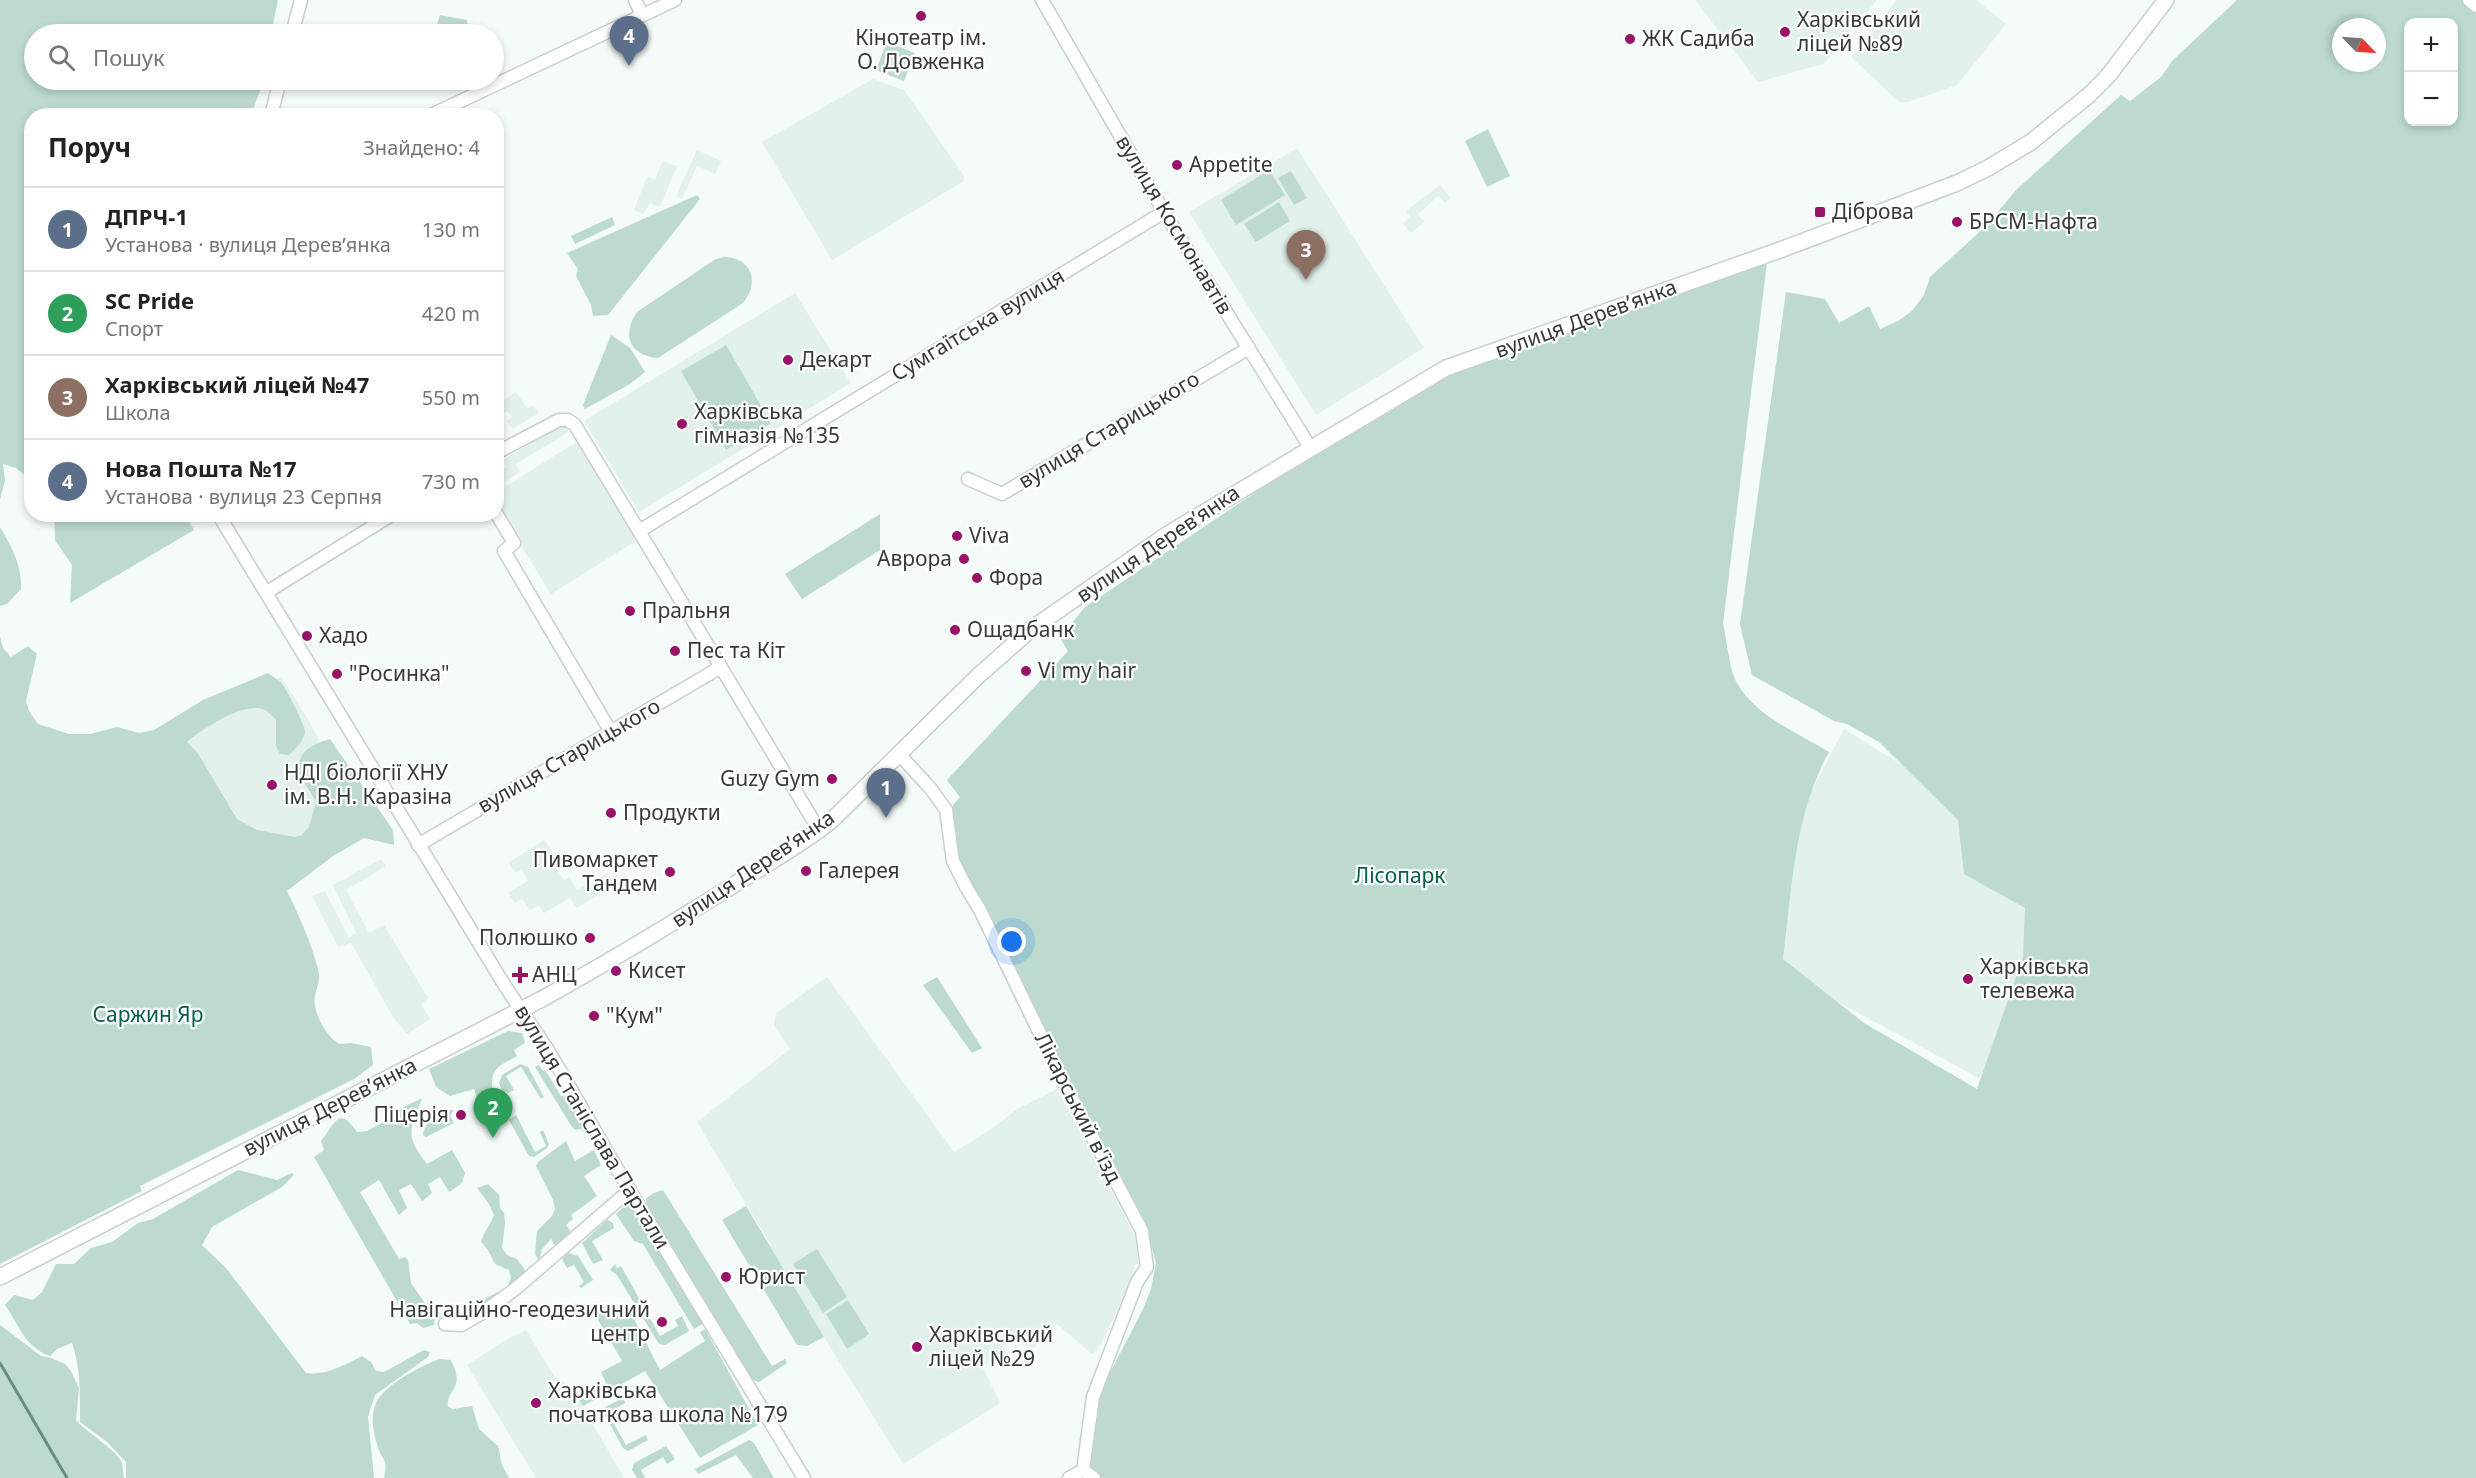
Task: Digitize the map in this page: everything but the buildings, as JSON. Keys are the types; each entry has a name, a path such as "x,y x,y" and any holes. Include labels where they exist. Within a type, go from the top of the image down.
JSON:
{"main road":[{"name":"вулиця Дерев’янка","path":"0,1277 610,961 819,830 978,676 1030,630 1168,534 1310,447 1446,368 1780,250 1951,186 1988,168 2031,142 2089,95 2108,76 2166,0"}],"street":[{"path":"295,24 301,0"},
{"path":"635,0 642,15"},
{"path":"504,80 675,0"},
{"name":"вулиця Космонавтів","path":"1042,0 1164,212 1310,447"},
{"path":"2469,0 2476,6"},
{"path":"273,108 277,90"},
{"path":"446,108 484,90"},
{"name":"Сумгаїтська вулиця","path":"639,531 1164,212"},
{"name":"вулиця Старицького","path":"968,479 1002,494 1249,348"},
{"path":"504,449 559,420 568,420 575,425 819,830"},
{"name":"вулиця Станіслава Партали","path":"223,522 418,844 574,1092 630,1190 804,1478"},
{"path":"267,592 380,522"},
{"path":"501,522 514,543 504,551 610,732"},
{"name":"вулиця Старицького","path":"418,844 721,667"},
{"name":"Лікарський в'їзд","path":"898,753 931,789 946,810 953,861 980,910 1065,1085 1142,1231 1147,1267 1137,1282 1093,1397 1083,1470"},
{"path":"445,1324 461,1325 514,1290 630,1190"},
{"path":"1069,1478 1083,1470 1094,1478"}],"shaded area":[{"name":"Харківський ліцей №89","path":"1695,0 1877,0 1824,64 1758,82"},
{"path":"1897,0 1976,0 2006,24 1957,85 1908,102 1899,102 1851,57"},
{"path":"873,79 904,90 964,176 964,181 832,260 762,142"},
{"path":"1297,148 1424,348 1316,415 1189,212"},
{"path":"697,150 721,161 715,174 697,166 682,199 676,196"},
{"path":"663,161 677,166 660,207 650,203 643,214 634,210 647,177 655,179"},
{"path":"1440,185 1450,198 1445,202 1438,196 1418,214 1424,222 1411,233 1403,223 1410,217 1406,211"},
{"name":"Харківська гімназія №135","path":"795,293 851,383 639,512 584,421"},
{"path":"516,392 527,408 533,405 539,413 513,429 507,421 512,418 508,411 504,413 504,400"},
{"path":"564,424 569,432 516,464 520,472 504,482 504,469 507,467 504,459"},
{"path":"578,441 639,539 551,594 504,518 504,488"},
{"name":"НДІ біології ХНУ ім. В.Н. Каразіна","path":"281,677 306,716 360,814 274,886 169,738"},
{"path":"1844,729 2086,879 1979,1078 1756,958 1747,912"},
{"path":"544,840 551,849 549,851 555,867 564,880 569,877 577,890 607,873 614,885 577,908 570,898 544,913 539,906 530,910 522,899 515,903 508,893 528,881 522,869 515,873 509,862"},
{"path":"381,859 386,866 346,890 369,933 384,925 428,998 421,1004 430,1019 407,1034 393,1017 351,943 338,947 312,896 325,891 349,938 356,933 333,885"},
{"path":"827,977 954,1152 993,1128 1017,1109 1057,1089 1136,1238 1138,1264 1134,1266 1135,1275 1098,1350 1092,1354 1057,1324 1034,1348 1007,1340 1000,1355 983,1368 1000,1403 903,1464 771,1252 770,1244 697,1122 790,1049 774,1025 776,1013"},
{"name":"Харківська початкова школа №179","path":"526,1330 554,1376 571,1388 579,1400 624,1478 536,1478 467,1365"}],"green space":[{"path":"0,0 278,0 273,24 24,24 24,90 260,90 254,108 24,108 24,475 16,468 3,464 5,481 0,499"},
{"name":"Лісопарк","path":"2237,0 2476,0 2476,1478 1102,1478 1088,1467 1097,1398 1144,1307 1151,1289 1156,1263 1146,1226 1126,1192 956,859 950,809 960,797 947,780 1068,651 1060,638 1085,607 1330,442 1436,380 1767,262 1723,624 1732,670 1745,695 1778,723 1829,752 1817,776 1801,826 1792,879 1783,959 1864,1023 1977,1089 2023,957 2025,908 1964,874 1958,820 1879,742 1847,724 1834,721 1752,675 1740,624 1786,292 1825,299 1839,323 1869,306 1880,329 1898,321 1912,311 1924,295 1930,277 1986,226 2016,190 2121,95 2130,101 2161,77 2173,60"},
{"path":"440,15 467,20 468,24 437,24"},
{"path":"887,42 915,53 904,81 876,70"},
{"path":"1488,129 1510,176 1487,187 1465,141"},
{"path":"1269,170 1285,195 1236,225 1221,200"},
{"path":"1291,171 1307,198 1294,205 1278,178"},
{"path":"697,195 700,199 608,315 593,316 591,305 576,276 578,269 567,253"},
{"path":"1279,202 1290,221 1256,242 1244,224"},
{"path":"612,217 615,225 575,244 571,236"},
{"path":"723,257 741,261 750,272 751,287 743,303 658,358 635,349 629,336 632,320 637,312 714,260"},
{"path":"611,335 630,348 645,372 630,384 585,409 583,405"},
{"path":"726,345 771,423 726,450 681,371"},
{"path":"880,514 880,550 802,599 785,574"},
{"path":"54,522 189,522 194,530 70,603 72,565 55,540"},
{"path":"0,527 15,557 20,572 21,589 7,604 0,606"},
{"name":"Саржин Яр","path":"0,637 3,648 11,657 28,646 37,654 26,701 29,711 38,724 69,734 90,734 117,727 139,733 154,730 203,700 268,673 283,685 305,729 303,739 289,755 280,754 276,746 276,720 266,711 257,708 224,717 187,742 197,752 237,819 257,830 295,837 302,835 309,827 316,802 301,776 300,759 312,746 330,739 393,830 394,845 364,838 333,856 287,891 318,969 319,980 315,1002 321,1023 339,1044 351,1043 371,1047 373,1065 354,1079 140,1186 142,1191 0,1264"},
{"path":"937,977 982,1048 972,1053 923,985"},
{"path":"508,1031 522,1033 525,1043 514,1050 517,1056 500,1066 493,1075 494,1115 487,1119 481,1111 474,1089 450,1096 436,1087 429,1069"},
{"path":"520,1064 528,1067 544,1097 541,1099 521,1067 506,1076 514,1090 508,1093 502,1090 499,1083 502,1075"},
{"path":"539,1065 543,1071 545,1070 561,1096 570,1097 592,1134 587,1136 581,1129 575,1130 572,1127 535,1067"},
{"path":"422,1098 412,1125 412,1139 415,1146 427,1164 452,1150 465,1173 462,1183 449,1192 440,1177 428,1184 432,1193 422,1201 411,1184 399,1190 407,1208 399,1215 379,1180 360,1192 399,1259 405,1257 408,1260 411,1283 435,1318 434,1325 423,1328 417,1323 410,1324 314,1157 324,1150 321,1141 334,1123 341,1118 346,1119 357,1132 367,1131 389,1119 388,1115"},
{"path":"454,1110 450,1116 454,1123 426,1137 423,1135 427,1125 434,1117"},
{"path":"516,1115 535,1152 546,1146 540,1132 543,1130 549,1144 534,1157 529,1156 509,1120"},
{"path":"566,1141 575,1161 594,1150 601,1165 584,1176 597,1196 571,1215 573,1219 566,1225 570,1231 569,1235 555,1246 551,1239 542,1249 539,1260 535,1254 537,1231 552,1216 555,1209 553,1200 536,1166 539,1161"},
{"path":"238,1170 277,1180 292,1173 294,1175 282,1187 212,1227 202,1245 226,1268 306,1373 328,1371 362,1356 371,1362 376,1371 384,1372 424,1350 430,1352 428,1357 375,1395 368,1417 374,1478 126,1478 126,1462 106,1441 80,1422 80,1392 72,1343 57,1349 50,1356 41,1352 28,1341 5,1305 14,1295 33,1300 42,1292 56,1264 74,1264 91,1248 112,1242 138,1223 153,1219"},
{"path":"488,1184 499,1195 500,1208 504,1213 502,1248 507,1255 517,1259 526,1271 515,1285 467,1316 480,1302 507,1288 511,1278 509,1270 495,1264 481,1242 494,1215 477,1188"},
{"path":"663,1190 772,1366 785,1359 787,1363 759,1382 753,1380 647,1208 646,1198"},
{"path":"628,1203 637,1212 706,1322 694,1329 643,1244 634,1241 616,1214"},
{"path":"746,1206 824,1337 807,1346 797,1345 722,1220"},
{"path":"607,1220 613,1223 614,1228 592,1241 603,1260 593,1264 582,1243"},
{"path":"817,1249 847,1297 823,1313 793,1264"},
{"path":"568,1253 578,1256 593,1280 581,1288 579,1286 584,1282 574,1265 567,1268 562,1259"},
{"path":"615,1264 617,1268 621,1266 660,1336 678,1326 675,1320 682,1316 689,1331 665,1345 659,1344 617,1275 610,1270"},
{"path":"848,1300 869,1334 847,1349 826,1314"},
{"path":"609,1304 616,1317 623,1312 631,1313 660,1370 705,1341 700,1332 705,1329 758,1425 700,1458 645,1371 583,1406 579,1400 606,1383 601,1372 622,1361 594,1313"},
{"path":"0,1325 41,1356 65,1364 71,1371 79,1388 76,1420 119,1458 124,1478 0,1478"},
{"path":"440,1359 451,1360 457,1377 448,1407 453,1409 472,1406 479,1429 498,1446 502,1465 509,1478 384,1478 385,1462 374,1434 373,1413 376,1403 380,1396 395,1383"},
{"path":"623,1398 625,1403 608,1413 626,1445 646,1435 648,1440 628,1451 623,1448 604,1414 605,1407"},
{"path":"749,1440 754,1443 774,1478 753,1478 736,1455 698,1474 695,1469"},
{"path":"666,1446 675,1459 667,1464 663,1457 641,1470 645,1478 637,1478 632,1470 634,1463"}],"waterway":[{"path":"0,1363 67,1478"}],"place":[{"name":"Кінотеатр ім. О. Довженка","path":"921,16"},
{"name":"Харківський ліцей №89","path":"1785,32"},
{"name":"ЖК Садиба","path":"1630,39"},
{"name":"Нова Пошта №17","path":"629,66"},
{"name":"Appetite","path":"1177,165"},
{"name":"Діброва","path":"1820,212"},
{"name":"БРСМ-Нафта","path":"1957,222"},
{"name":"Харківський ліцей №47","path":"1306,280"},
{"name":"Декарт","path":"788,360"},
{"name":"Харківська гімназія №135","path":"682,424"},
{"name":"Viva","path":"957,536"},
{"name":"Аврора","path":"964,559"},
{"name":"Фора","path":"977,578"},
{"name":"Пральня","path":"630,611"},
{"name":"Ощадбанк","path":"955,630"},
{"name":"Хадо","path":"307,636"},
{"name":"Пес та Кіт","path":"675,651"},
{"name":"Vi my hair","path":"1026,671"},
{"name":"\"Росинка\"","path":"337,674"},
{"name":"Guzy Gym","path":"832,779"},
{"name":"НДІ біології ХНУ ім. В.Н. Каразіна","path":"272,785"},
{"name":"Продукти","path":"611,813"},
{"name":"ДПРЧ-1","path":"886,818"},
{"name":"Галерея","path":"806,871"},
{"name":"Пивомаркет Тандем","path":"670,872"},
{"name":"Полюшко","path":"590,938"},
{"name":"Кисет","path":"616,971"},
{"name":"АНЦ","path":"520,975"},
{"name":"Харківська телевежа","path":"1968,979"},
{"name":"\"Кум\"","path":"594,1016"},
{"name":"Піцерія","path":"461,1115"},
{"name":"SC Pride","path":"493,1138"},
{"name":"Юрист","path":"726,1277"},
{"name":"Навігаційно-геодезичний центр","path":"662,1322"},
{"name":"Харківський ліцей №29","path":"917,1347"},
{"name":"Харківська початкова школа №179","path":"536,1403"}]}
